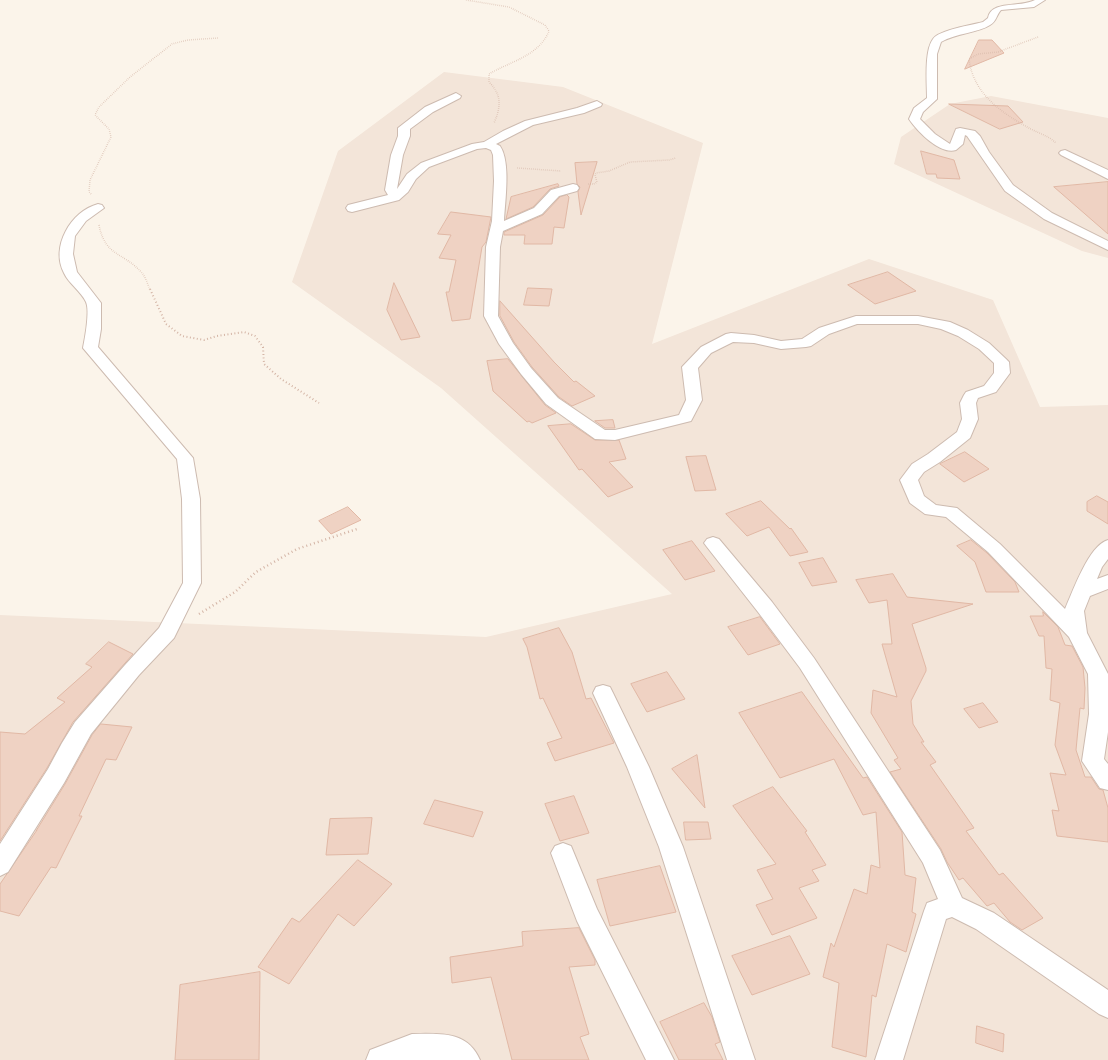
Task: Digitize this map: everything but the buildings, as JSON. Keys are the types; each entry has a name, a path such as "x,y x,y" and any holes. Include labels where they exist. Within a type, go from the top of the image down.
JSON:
{"street":[{"path":"1041,0 1034,4 998,8 993,13 992,19 986,24 946,35 937,40 932,54 932,99 918,110 914,119 928,135 952,148 957,144 960,131 971,133 976,138 983,152 1009,188 1048,216 1108,246"},
{"path":"395,197 390,190 397,155 404,136 404,128 434,105 456,96"},
{"path":"352,208 395,197 404,189 411,177 425,165 466,149 487,145 529,123 585,110 597,104"},
{"path":"487,145 496,148 499,155 496,229 493,247 491,316 506,344 526,371 552,401 601,436 615,435 685,418 694,400 690,367 706,350 731,337 754,339 780,345 806,343 824,331 856,320 918,320 945,325 963,333 984,346 1001,362 1002,373 990,389 972,395 968,403 970,419 964,434 934,458 918,468 909,480 916,499 931,510 951,512 994,548 1077,633 1098,674 1100,714 1093,761 1108,781"},
{"path":"1065,153 1108,176"},
{"path":"496,229 538,211 555,193 573,188"},
{"path":"0,865 56,776 70,749 84,728 132,670 167,633 192,583 191,499 185,458 90,348 94,330 94,303 70,272 66,254 69,236 82,218 98,208"},
{"path":"712,543 764,607 806,663 932,857 953,906"},
{"path":"1077,633 1074,611 1094,565 1108,546"},
{"path":"1083,591 1108,582"},
{"path":"603,693 638,767 671,848 741,1060"},
{"path":"563,853 586,912 660,1060"},
{"path":"889,1060 936,911 953,906 985,921 1108,1005"},
{"path":"380,1060 412,1047 448,1047 466,1060"}],"path":[{"path":"466,0 509,7 545,25 549,32 547,39 534,53 499,67 489,74 490,82 496,88 501,106 487,145"},
{"path":"1038,37 998,52 978,54 969,59 969,68 973,80 983,93 1010,118 1053,140 1065,153"},
{"path":"218,38 194,39 172,44 130,77 100,107 95,116 109,129 111,137 90,180 89,192 96,201 98,208 101,235 112,252 129,261 143,274 166,324 182,336 192,339 204,340 217,336 244,332 255,336 263,347 264,364 281,379 320,403"},
{"path":"573,188 577,183 594,184 597,182 595,175 596,173 609,172 630,162 669,160 676,158"},
{"path":"499,162 519,168 561,171"},
{"path":"167,633 235,592 256,572 297,549 357,529"}],"shaded area":[{"path":"444,72 563,87 703,143 652,344 869,259 993,300 1040,407 1108,405 1108,1060 0,1060 0,615 486,637 672,594 441,388 292,282 338,151"},
{"path":"991,96 1108,118 1108,258 1082,251 894,164 901,137 950,104"}]}
